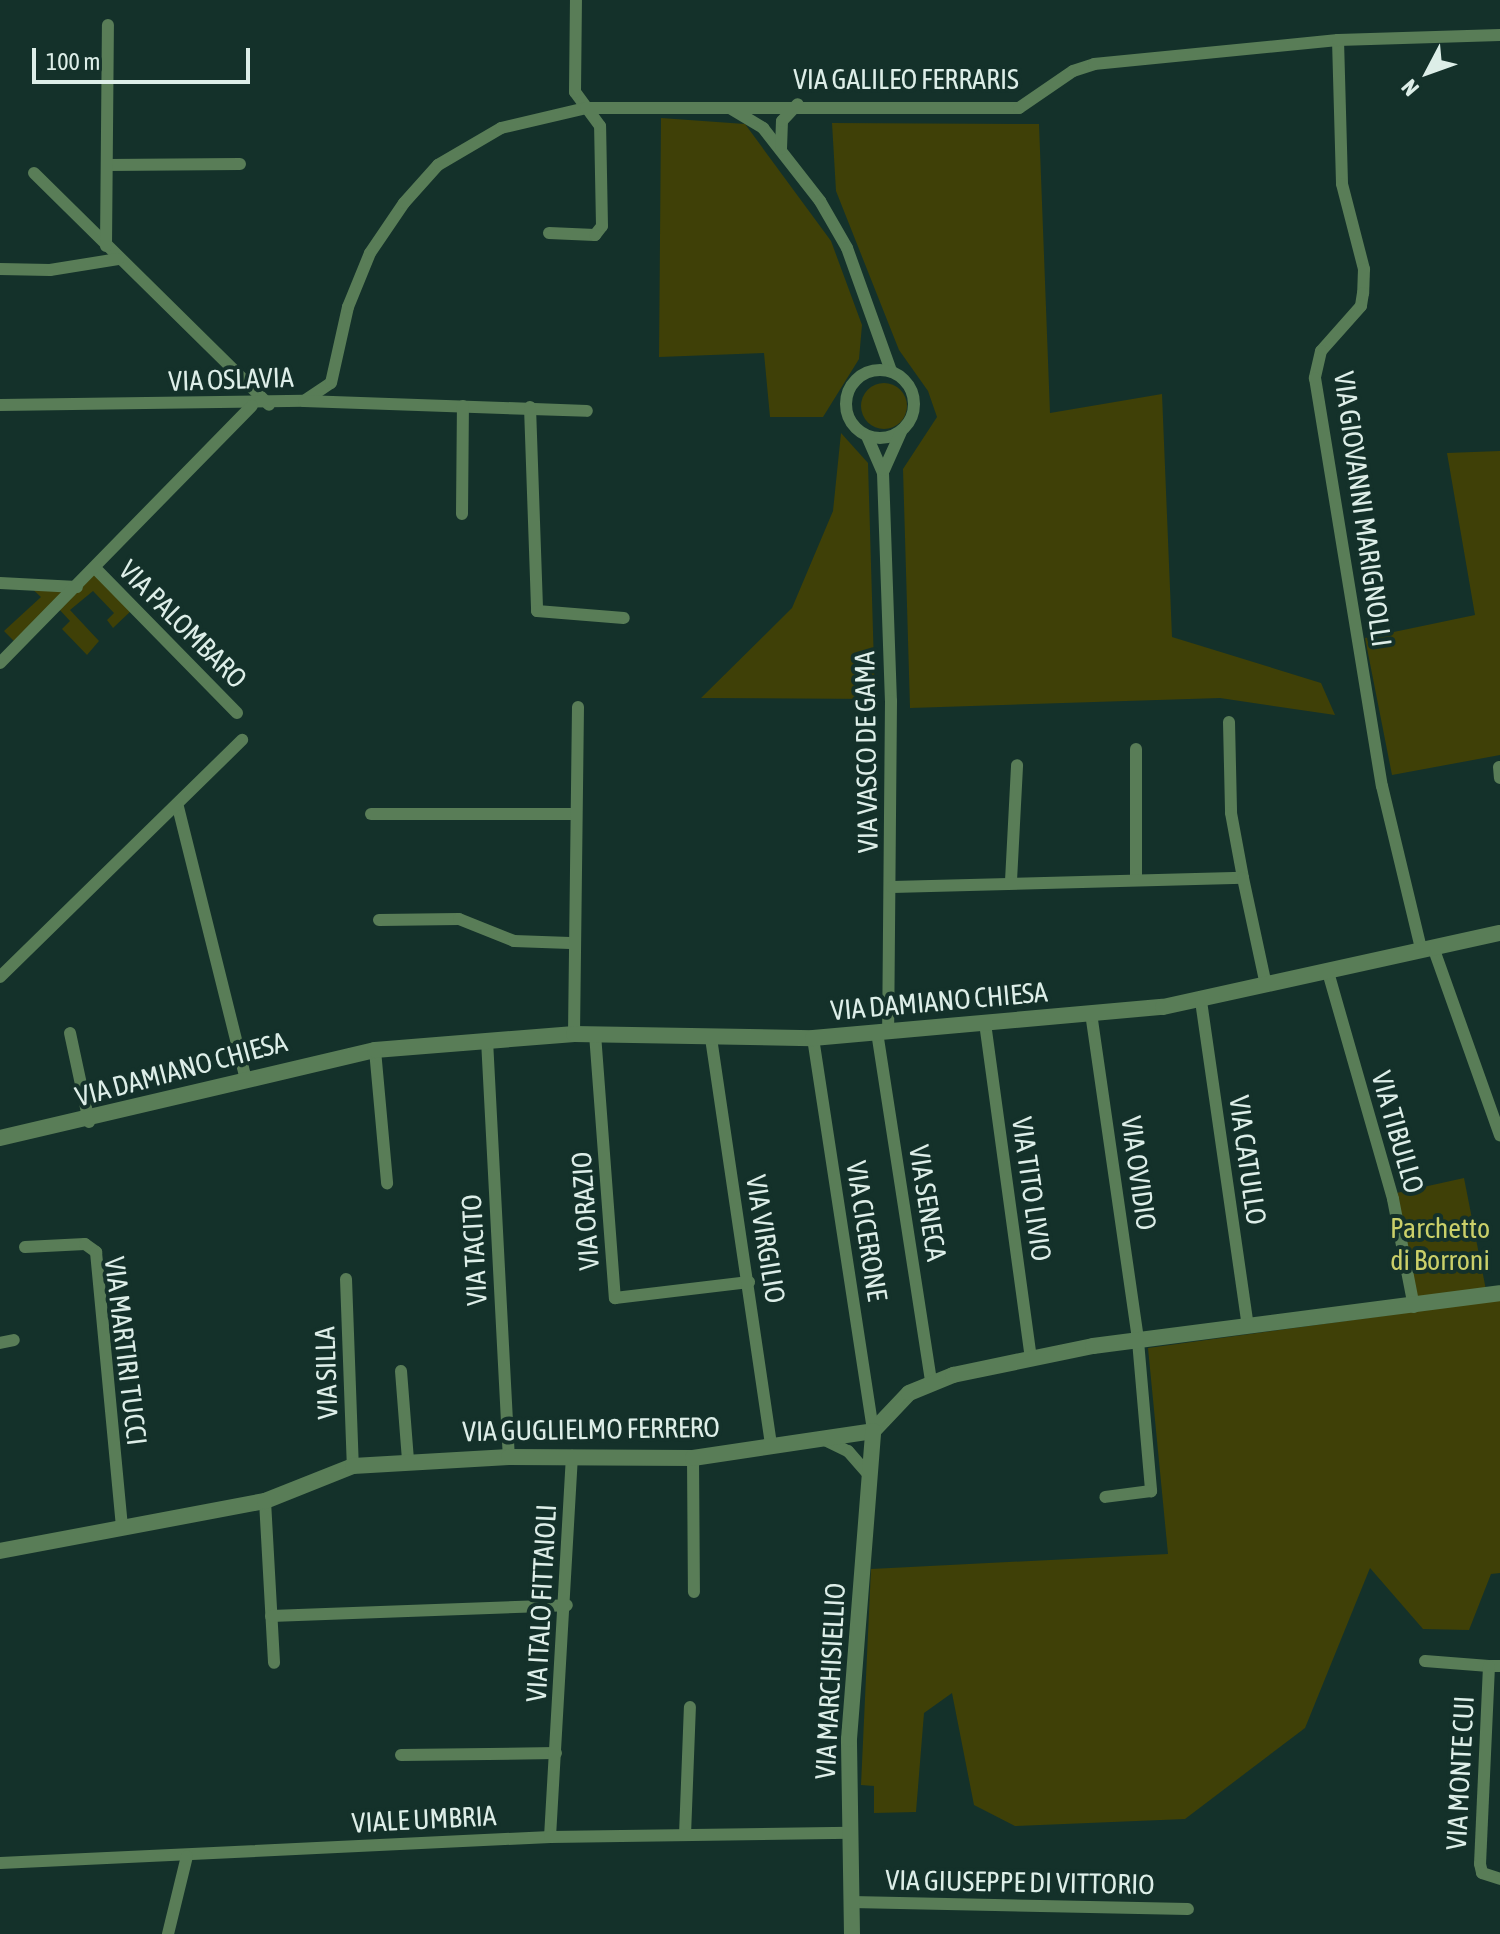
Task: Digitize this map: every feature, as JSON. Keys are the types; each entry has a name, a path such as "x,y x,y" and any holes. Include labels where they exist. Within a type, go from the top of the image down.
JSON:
{"street":[{"path":"549,233 595,235 602,226 600,126 575,92 576,0"},
{"path":"106,246 108,25"},
{"name":"VIA GALILEO FERRARIS","path":"304,401 324,390 337,370 348,307 370,253 438,165 501,128 586,108 771,104 1019,108 1073,71 1094,64 1338,40 1500,35"},
{"name":"VIA GIOVANNI MARIGNOLLI","path":"1338,40 1342,184 1364,269 1363,293 1361,306 1321,351 1315,378 1382,786 1427,948 1500,1135"},
{"path":"771,104 782,121 781,149"},
{"path":"763,128 771,104"},
{"path":"782,121 798,104"},
{"name":"VIA VASCO DE GAMA","path":"725,105 763,128 781,149 847,248 891,371 913,393 913,414 883,473"},
{"path":"107,165 240,164"},
{"path":"34,173 269,405"},
{"path":"0,269 50,270 118,259"},
{"name":"VIA VASCO DE GAMA","path":"874,328 874,357 846,400 850,421 867,436 883,473 892,887 882,1031"},
{"path":"864,373 891,371"},
{"name":"VIA OSLAVIA","path":"0,405 252,406 304,401 587,411"},
{"name":"VIA PALOMBARO","path":"0,663 252,406"},
{"path":"462,514 463,406"},
{"path":"530,407 537,611 624,618"},
{"path":"867,436 902,431"},
{"name":"VIA PALOMBARO","path":"95,568 237,713"},
{"path":"0,583 77,587"},
{"path":"574,1034 570,943 578,707"},
{"path":"1229,722 1231,813 1266,985"},
{"path":"0,977 178,807 242,740"},
{"path":"1136,749 1136,878"},
{"path":"1011,881 1017,765"},
{"path":"178,807 246,1079"},
{"path":"371,814 576,814"},
{"path":"892,887 1011,881 1243,878"},
{"path":"379,920 459,919 514,941 570,943"},
{"name":"VIA DAMIANO CHIESA","path":"0,1138 89,1122 246,1079 375,1050 574,1034 813,1038 1091,1013 1201,1001 1500,933"},
{"name":"VIA TIBULLO","path":"1328,972 1393,1199 1414,1307"},
{"name":"VIA CATULLO","path":"1201,1001 1248,1326"},
{"name":"VIA OVIDIO","path":"1091,1013 1138,1341"},
{"name":"VIA TITO LIVIO","path":"985,1023 1031,1360"},
{"name":"VIA SENECA","path":"882,1031 931,1382"},
{"path":"70,1033 89,1122"},
{"name":"VIA ORAZIO","path":"595,1034 615,1298 749,1282"},
{"name":"VIA VIRGILIO","path":"711,1038 771,1446"},
{"name":"VIA CICERONE","path":"813,1038 873,1431"},
{"name":"VIA TACITO","path":"487,1040 509,1457"},
{"path":"375,1050 387,1183"},
{"name":"VIA MARTIRI TUCCI","path":"25,1247 85,1244 96,1252 122,1525"},
{"name":"VIA SILLA","path":"346,1279 353,1466"},
{"path":"873,1431 883,1415 931,1382 1138,1341 1414,1307 1500,1293"},
{"path":"0,1343 14,1340"},
{"path":"1105,1497 1151,1491 1138,1341"},
{"path":"401,1371 408,1460"},
{"name":"VIA GUGLIELMO FERRERO","path":"0,1551 122,1525 265,1501 353,1466 408,1460 509,1457 693,1458 873,1431"},
{"name":"VIA MARCHISIELLIO","path":"852,1934 849,1739 873,1431"},
{"path":"823,1439 848,1451 869,1475"},
{"name":"VIA ITALO FITTAIOLI","path":"550,1837 567,1605 572,1456"},
{"path":"693,1458 694,1592"},
{"path":"265,1501 274,1663"},
{"path":"271,1616 567,1605"},
{"name":"VIA MONTE CUI","path":"1425,1661 1495,1666 1480,1864 1482,1873 1500,1879"},
{"path":"685,1835 690,1707"},
{"path":"401,1755 556,1753"},
{"name":"VIALE UMBRIA","path":"0,1863 550,1837 851,1833"},
{"path":"168,1934 187,1856"},
{"name":"VIA GIUSEPPE DI VITTORIO","path":"852,1902 1188,1909"}],"green space":[{"path":"661,118 745,124 831,241 862,325 859,359 823,417 770,417 764,353 659,357"},
{"path":"832,123 1039,124 1050,413 1162,394 1172,637 1321,683 1335,715 1220,698 910,708 903,469 937,417 928,391 899,350 836,191"},
{"path":"884,383 900,390 907,406 900,422 884,429 868,422 861,406 868,390"},
{"path":"841,433 868,463 875,699 701,698 792,608 833,511"},
{"path":"1500,451 1500,755 1392,775 1365,638 1475,615 1447,453"},
{"path":"95,571 133,609 113,628 107,620 114,613 93,591 70,610 99,641 87,655 62,629 70,621 58,608"},
{"path":"29,586 73,588 16,643 4,631 41,597"},
{"name":"Parchetto di Borroni","path":"1464,1178 1487,1295 1414,1307 1392,1194"},
{"path":"1500,1300 1500,1573 1491,1574 1469,1630 1423,1629 1370,1568 1305,1728 1185,1819 1015,1826 974,1805 952,1693 924,1713 916,1812 874,1813 874,1786 861,1785 871,1569 1168,1554 1148,1348"}]}
